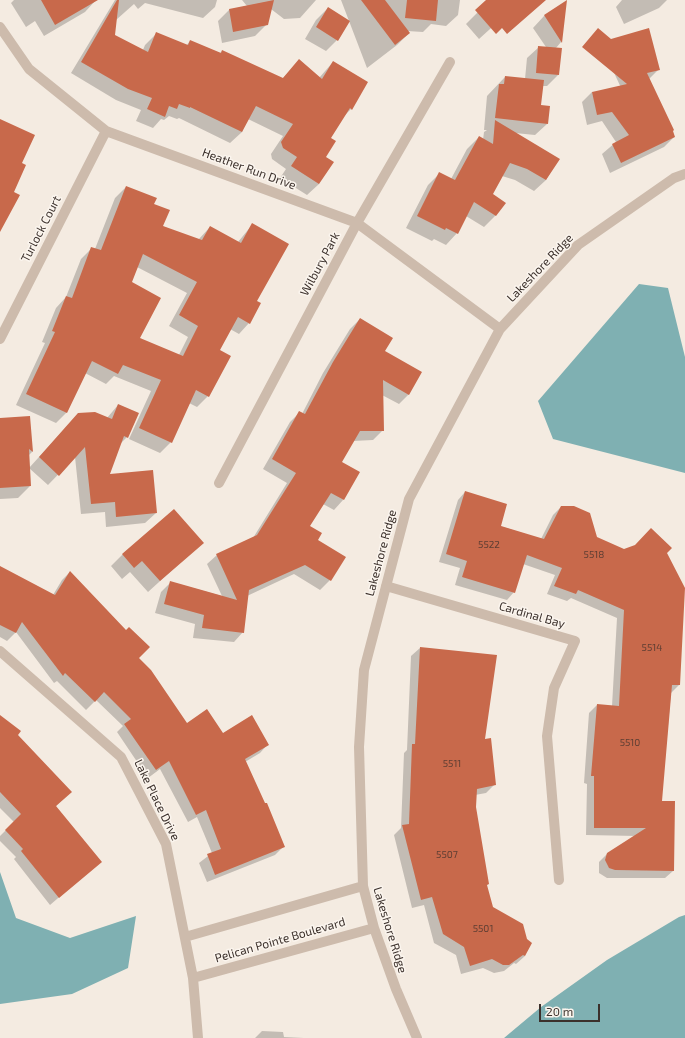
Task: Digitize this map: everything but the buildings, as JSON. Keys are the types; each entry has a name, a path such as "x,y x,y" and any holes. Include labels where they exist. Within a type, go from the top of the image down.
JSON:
{"street":[{"name":"Heather Run Drive","path":"0,27 29,69 106,131 357,223 500,329"},
{"name":"Wilbury Park","path":"219,483 357,223 450,62"},
{"name":"Turlock Court","path":"0,338 106,131"},
{"name":"Lakeshore Ridge","path":"417,1038 396,989 374,928 363,886 359,747 364,670 409,499 500,329 578,245 674,178 685,174"},
{"name":"Cardinal Bay","path":"386,586 575,641 554,688 547,736 559,880"},
{"name":"Lake Place Drive","path":"0,651 121,757 166,844 193,978 198,1038"},
{"path":"185,937 363,886"},
{"name":"Pelican Pointe Boulevard","path":"193,978 374,928"}],"water":[{"path":"639,284 668,288 685,357 685,473 553,439 538,401"},
{"path":"0,872 16,918 70,938 136,916 128,968 72,994 0,1004"},
{"path":"685,915 685,1038 504,1038 541,1007 607,960 679,917"}]}
